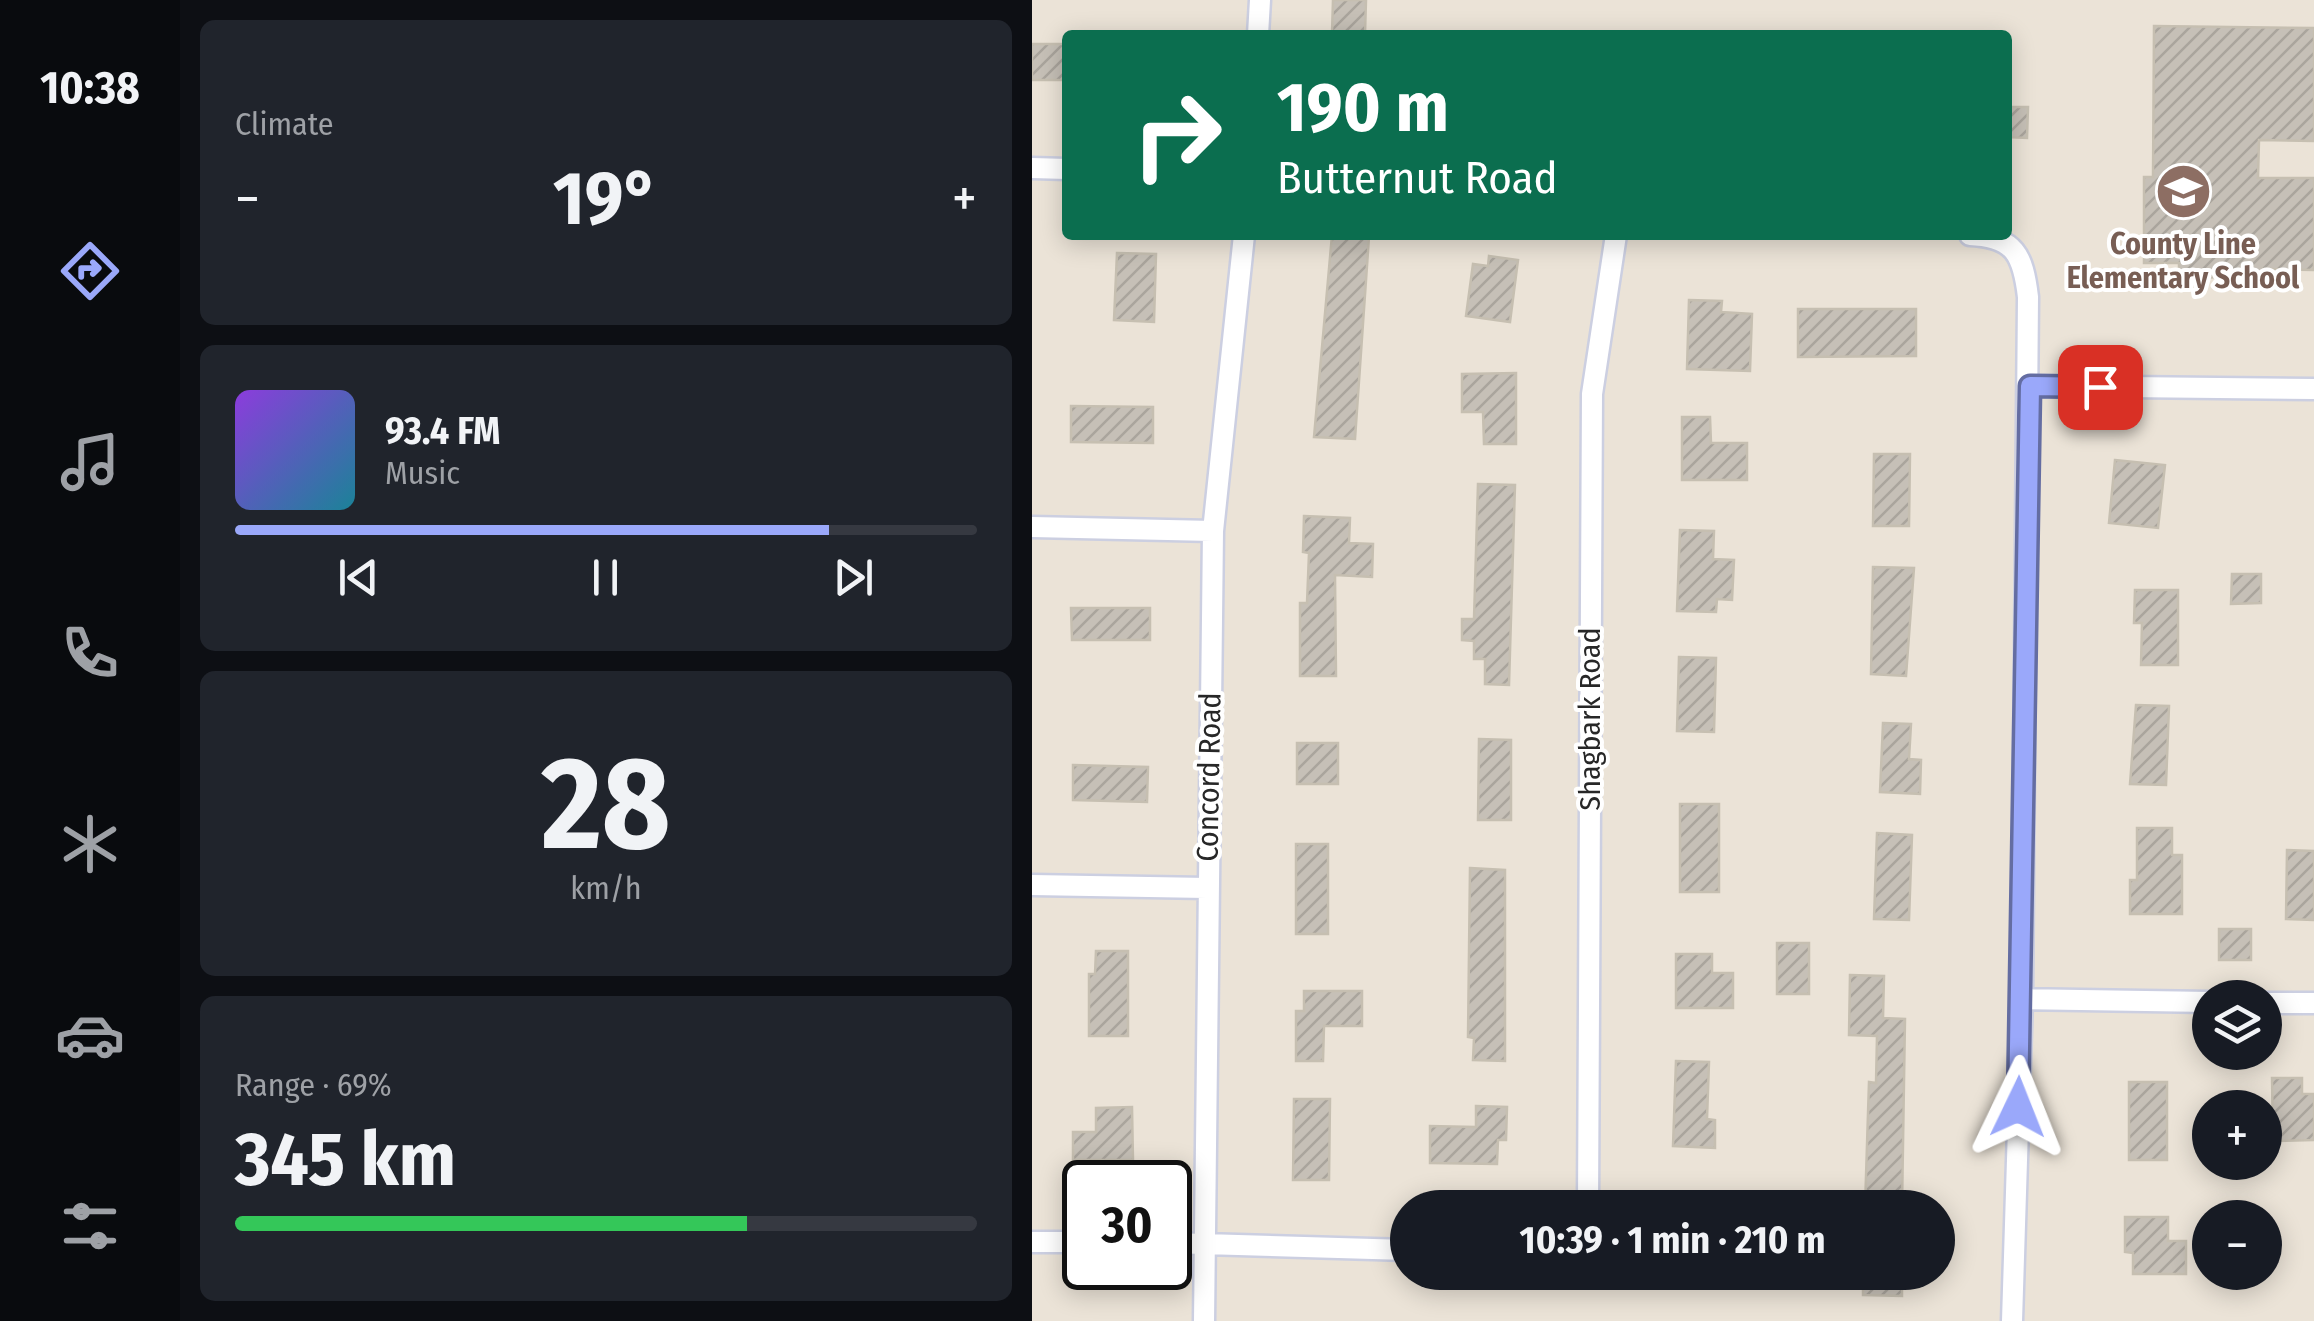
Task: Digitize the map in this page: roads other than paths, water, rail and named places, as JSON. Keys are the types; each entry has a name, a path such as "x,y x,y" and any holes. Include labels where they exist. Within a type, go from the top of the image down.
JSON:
{"street":[{"path":"1258,30 1260,0"},
{"path":"1032,168 1062,169"},
{"name":"Concord Road","path":"1204,1321 1214,530 1243,240"},
{"name":"Shagbark Road","path":"1588,1190 1592,394 1615,240"},
{"path":"2000,240 2010,244 2024,265 2030,386 2022,1000 2012,1321"},
{"path":"2030,386 2314,390"},
{"path":"1032,527 1214,530"},
{"path":"1032,885 1207,888"},
{"path":"2022,1000 2192,1002"},
{"path":"2282,1002 2314,1003"},
{"path":"1032,1242 1062,1242"},
{"path":"1192,1243 1390,1249"}],"place":[{"name":"County Line Elementary School","path":"2183,191"}]}
